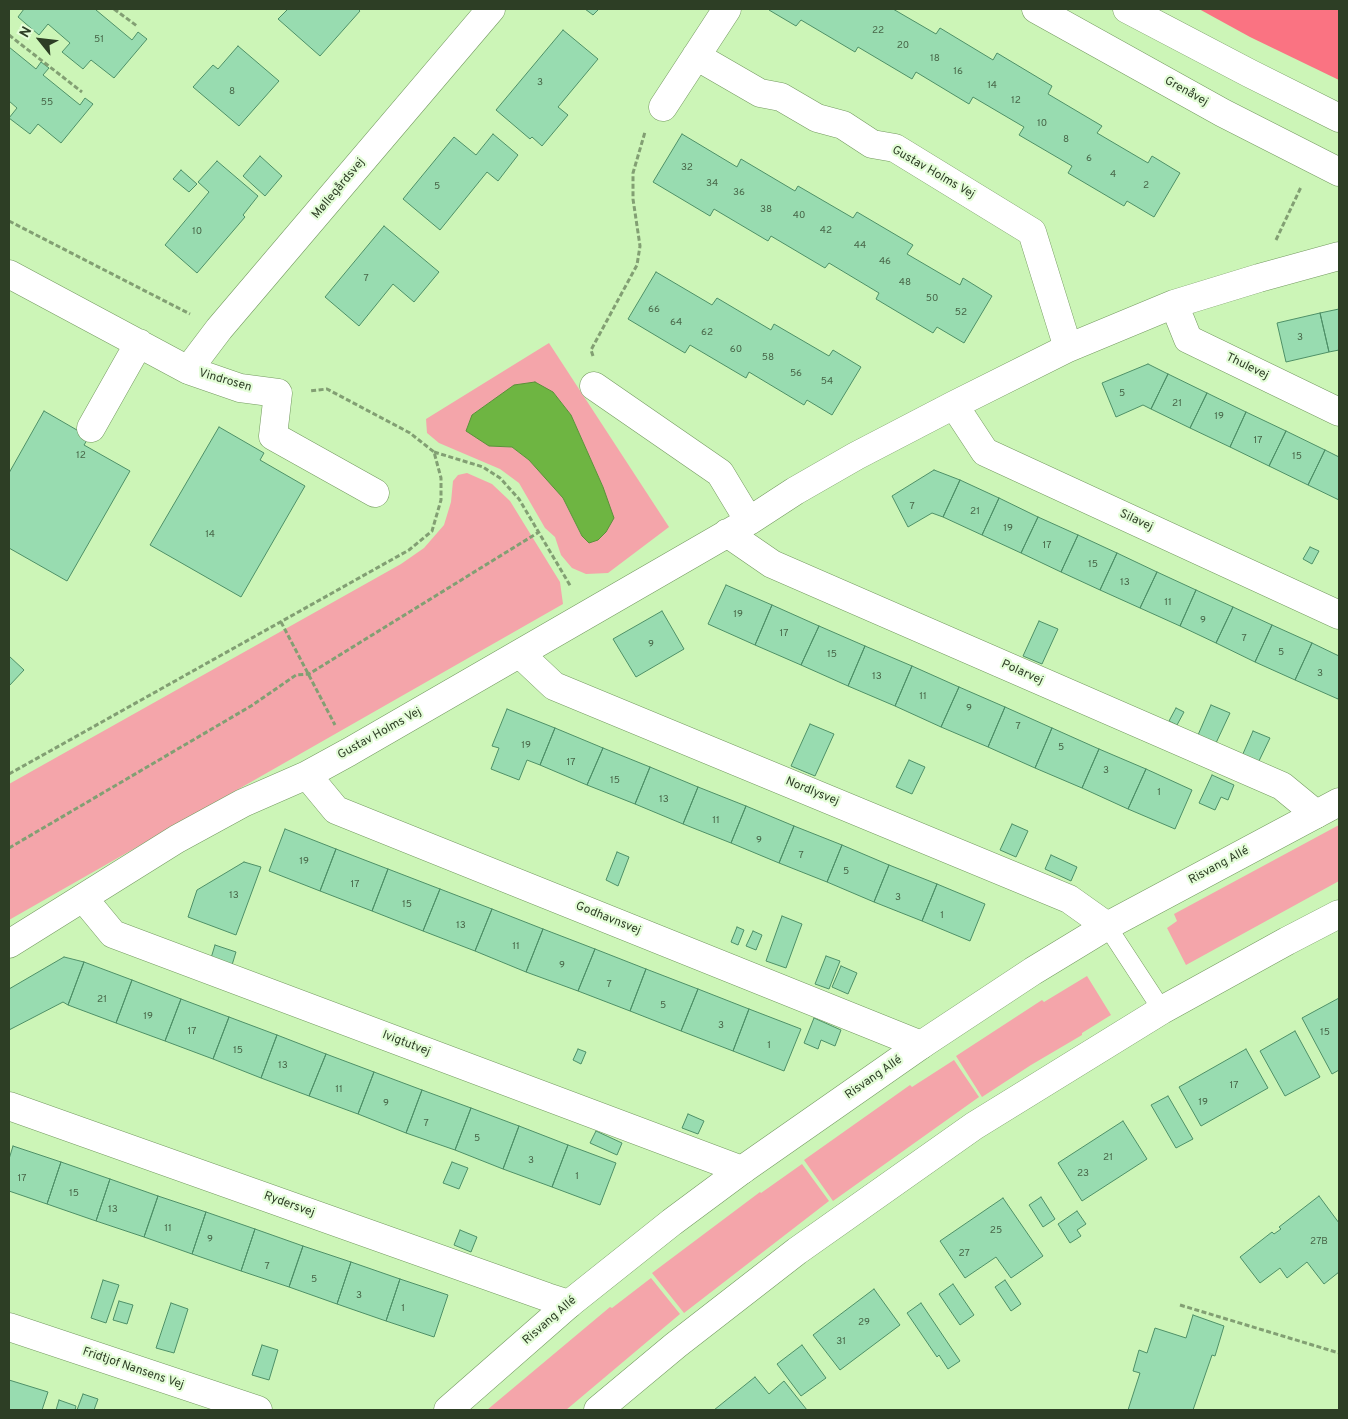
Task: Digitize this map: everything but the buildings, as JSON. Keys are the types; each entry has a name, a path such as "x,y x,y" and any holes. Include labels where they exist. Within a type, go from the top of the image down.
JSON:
{"street":[{"name":"Møllegårdsvej","path":"188,370 219,329 491,9"},
{"path":"663,107 727,9"},
{"name":"Grenåvej","path":"1036,9 1224,113 1339,172"},
{"path":"1127,9 1339,118"},
{"name":"Gustav Holms Vej","path":"696,56 760,93 781,97 818,118 843,126 872,144 895,148 1032,232 1068,348"},
{"name":"Gustav Holms Vej","path":"9,944 192,830 243,803 307,775 349,752 738,527 856,456 954,405 1068,348 1174,304 1339,256"},
{"name":"Vindrosen","path":"9,274 188,370 240,388 278,393"},
{"name":"Thulevej","path":"1174,304 1188,339 1339,412"},
{"path":"91,428 139,343"},
{"path":"594,386 720,473 738,527"},
{"path":"278,393 274,436 375,494"},
{"name":"Silavej","path":"954,405 984,452 1339,615"},
{"name":"Polarvej","path":"738,527 772,564 1282,786 1327,808"},
{"name":"Nordlysvej","path":"520,654 554,686 1069,898 1108,926"},
{"name":"Godhavnsvej","path":"307,775 336,810 921,1046"},
{"name":"Risvang Allé","path":"448,1410 569,1304 672,1222 742,1170 921,1046 1033,971 1108,926 1327,808"},
{"name":"Ivigtutvej","path":"84,899 113,934 742,1170"},
{"path":"598,1410 676,1345 797,1251 974,1126 1162,1010 1339,914"},
{"name":"Rydersvej","path":"9,1106 569,1304"},
{"name":"Fridtjof Nansens Vej","path":"9,1327 258,1410"}],"lane":[{"path":"1108,926 1162,1010"}],"path":[{"path":"114,9 137,26"},
{"path":"9,35 82,92"},
{"path":"594,386 603,367 595,363 591,350 637,265 640,246 632,199 633,173 644,134 663,107"},
{"path":"1259,278 1314,159"},
{"path":"9,221 219,329"},
{"path":"278,393 327,389 410,433 434,452 483,467 500,478 519,498 586,614"},
{"path":"9,774 409,550 432,530 441,500 441,478 434,452"},
{"path":"9,848 251,706 296,675 309,674 539,532"},
{"path":"281,622 349,752"},
{"path":"1180,1305 1339,1352"}],"shaded area":[{"path":"1199,9 1339,9 1339,80 1250,37"},
{"path":"549,343 669,527 608,573 586,574 572,568 561,555 555,537 545,528 519,483 500,469 439,443 427,433 426,419","holes":["553,392 571,415 603,487 582,536 563,498 548,479 529,460 512,447 489,446 472,415 493,400"]},
{"path":"535,382 553,392 571,415 603,487 614,518 606,532 598,540 589,543 582,536 563,498 529,460 512,447 489,446 466,431 472,415 514,385"},
{"path":"467,473 492,484 510,501 560,582 563,604 9,920 9,784 401,564 424,548 444,525 451,502 453,481 458,475"},
{"path":"1339,825 1339,881 1186,965 1167,928 1177,921 1174,914"},
{"path":"1087,976 1111,1015 982,1097 956,1056 1042,1000 1044,1002"},
{"path":"954,1060 979,1097 833,1201 804,1160 910,1085 912,1087"},
{"path":"802,1164 829,1201 684,1313 652,1273 760,1192"},
{"path":"651,1278 680,1314 566,1410 487,1410 610,1307 612,1308"}]}
